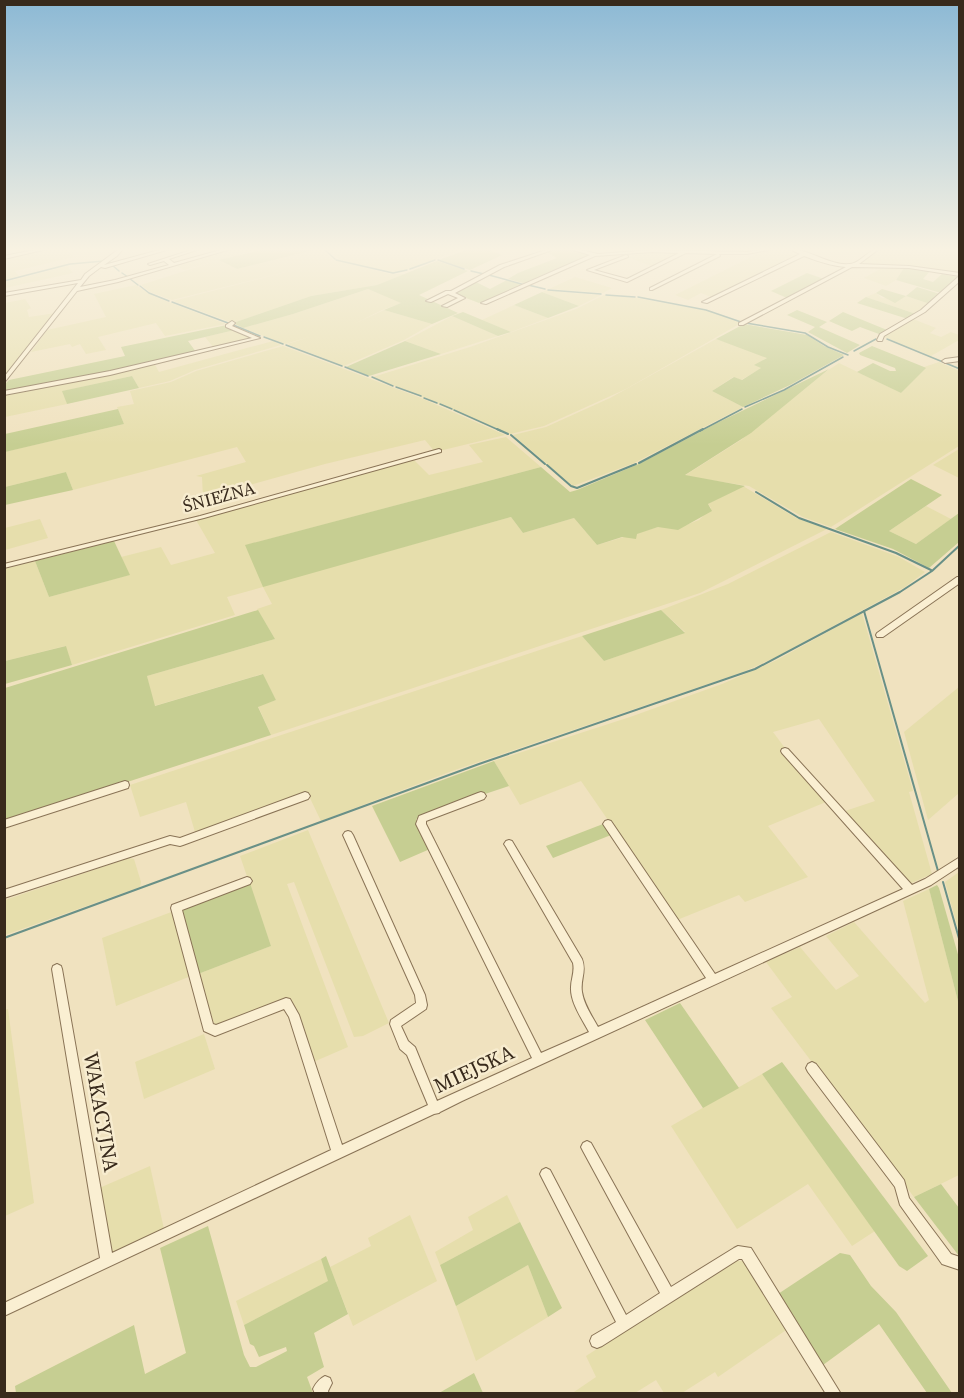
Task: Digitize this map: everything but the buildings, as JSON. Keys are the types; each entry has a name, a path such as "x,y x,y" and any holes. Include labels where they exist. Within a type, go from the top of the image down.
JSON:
{"street":[{"path":"4,381 56,314"},
{"path":"741,324 760,314"},
{"path":"880,340 882,335 915,314"},
{"path":"4,393 110,373 257,338 228,326 232,323"},
{"path":"945,362 960,359"},
{"name":"ŚNIEŻNA","path":"4,566 243,506 439,452"},
{"path":"880,635 960,579"},
{"path":"785,751 910,890"},
{"path":"4,824 125,785"},
{"path":"4,894 170,840 180,842 305,796"},
{"path":"481,796 422,819 420,824 539,1060"},
{"path":"608,824 713,980"},
{"path":"348,835 420,995 422,1005 395,1024 404,1045 411,1051 435,1109"},
{"path":"509,844 578,962 580,975 576,987 577,995 597,1034"},
{"name":"MIEJSKA","path":"4,1311 338,1153 910,890 943,874 960,861"},
{"path":"247,881 176,908 208,1027 215,1031 286,1003 294,1016 338,1153"},
{"name":"WAKACYJNA","path":"57,969 107,1262"},
{"path":"812,1068 900,1184 904,1201 947,1259 960,1264"},
{"path":"587,1147 669,1296"},
{"path":"546,1174 624,1324"},
{"path":"597,1341 738,1252 746,1253 834,1394"}],"shaded area":[{"path":"5,314 28,314 29,317 55,314 9,372 5,373"},
{"path":"105,314 201,314 226,324 165,336 156,323 98,337 106,350 86,354 80,344 72,347 70,344 31,352 47,330 106,317"},
{"path":"209,314 258,314 233,323"},
{"path":"292,314 374,314 354,324 375,314 399,314 432,324 404,340 344,366 287,344 313,336 285,344 243,328"},
{"path":"494,314 538,314 548,318 511,332 482,320"},
{"path":"561,314 717,314 741,323 626,389 544,426 510,434 373,377 470,347"},
{"path":"452,316 498,336 441,354 405,341"},
{"path":"913,319 936,328 930,333 941,337 951,332 959,335 959,340 931,356 884,337"},
{"path":"239,329 259,336 214,348 205,337"},
{"path":"716,339 768,357 755,365 762,368 741,380 733,377 712,391 743,407 634,463 573,486 513,435 546,427 610,398"},
{"path":"273,341 281,345 195,370 170,381 139,388 132,376 63,391 67,404 5,417 5,394 154,363 159,372"},
{"path":"283,346 421,398 505,435 435,452 425,440 325,464 203,498 202,477 196,476 246,462 237,447 73,490 66,472 5,487 4,452 124,424 117,407 134,404 130,391 171,382 196,371"},
{"path":"939,362 959,371 959,446 831,527 803,517 749,486 684,476 741,440 818,377 839,363 901,393 924,367"},
{"path":"506,437 541,467 246,545 263,586 511,517 523,533 574,518 597,545 658,527 686,525 699,520 711,508 708,504 743,486 796,518 827,529 700,593 271,735 258,706 276,700 262,674 154,706 147,676 275,639 257,609 272,604 263,587 227,597 235,615 72,665 65,646 5,661 5,569 35,561 49,597 129,575 121,557 161,547 171,565 215,553 196,520 413,459 429,475 483,462 469,445"},
{"path":"959,449 959,478 933,465"},
{"path":"926,506 951,519 916,544 889,531"},
{"path":"40,519 48,538 5,550 5,528"},
{"path":"831,532 899,557 925,572 905,587 776,657 743,672 452,771 321,821 307,792 195,832 186,802 140,817 130,785 582,636 604,661 685,632 661,610 728,584"},
{"path":"862,613 913,791 909,792 932,874 907,885 842,812 875,801 819,719 773,732 785,748 781,750 826,802 768,826 808,877 745,902 739,895 677,920 581,781 520,805 494,761 630,717 722,684 777,660"},
{"path":"959,687 959,793 928,820 904,732"},
{"path":"308,830 389,1023 363,1036 354,1037 294,882 287,884 348,1047 311,1063 289,998 215,1026 198,974 271,946 240,856"},
{"path":"129,858 134,859 141,882 140,887 5,935 5,900"},
{"path":"959,872 959,933 945,882"},
{"path":"929,889 959,1005 959,1175 914,1197 771,1008 792,997 766,962 800,947 836,990 859,976 826,936 854,922 925,1003 929,1000 903,901"},
{"path":"174,911 191,976 116,1006 102,938"},
{"path":"8,1009 34,1203 5,1216 4,1010"},
{"path":"204,1034 215,1069 144,1099 135,1062"},
{"path":"762,1074 875,1231 852,1246 808,1184 737,1229 671,1126"},
{"path":"150,1166 164,1229 109,1254 97,1189"},
{"path":"507,1195 520,1222 440,1265 435,1252 473,1230 468,1217"},
{"path":"410,1215 437,1281 353,1326 330,1267 371,1246 368,1238"},
{"path":"321,1259 329,1281 244,1325 236,1301"},
{"path":"733,1261 748,1261 789,1328 718,1377 715,1372 682,1393 664,1393 656,1380 635,1393 571,1394 596,1377 586,1356"},
{"path":"528,1265 548,1317 476,1361 456,1306"}],"green space":[{"path":"258,314 292,314 243,328 233,323"},
{"path":"399,314 455,314 432,324"},
{"path":"468,314 511,332 498,336 452,316"},
{"path":"538,314 558,314 548,318"},
{"path":"808,314 827,322 819,327 860,345 847,353 808,332 815,327 787,315"},
{"path":"840,314 848,314 887,330 879,334 860,327 852,331 829,321"},
{"path":"893,314 916,314 908,319"},
{"path":"744,324 807,335 844,355 790,385 743,407 712,391 734,377 742,380 761,368 754,365 767,358 716,339"},
{"path":"227,325 239,329 188,341 196,352 107,373 5,392 5,384 9,380 125,356 121,347"},
{"path":"405,341 441,354 369,376 346,367"},
{"path":"872,346 926,368 901,393 857,372 873,363 890,371 896,371 895,368 860,355 859,353"},
{"path":"829,369 751,433 685,475 745,486 708,504 712,511 678,530 658,527 637,534 636,539 622,537 597,545 574,518 523,533 511,517 263,587 245,545 541,467 570,492 577,490 641,463"},
{"path":"132,376 139,388 67,404 62,391"},
{"path":"118,409 124,424 5,452 5,434"},
{"path":"66,472 73,490 5,505 5,487"},
{"path":"911,479 942,495 889,531 916,544 959,513 959,542 929,568 893,549 835,529"},
{"path":"114,541 130,575 49,597 35,561"},
{"path":"258,610 275,639 147,676 155,706 263,674 276,700 258,707 271,735 5,822 5,688"},
{"path":"661,610 685,633 604,661 582,636"},
{"path":"66,646 72,665 5,684 5,661"},
{"path":"494,761 509,786 485,794 478,793 416,819 430,849 400,862 372,806"},
{"path":"603,824 611,835 553,858 546,846"},
{"path":"250,883 271,946 198,974 182,908"},
{"path":"937,885 959,958 959,1005 929,889"},
{"path":"680,1003 739,1088 703,1108 645,1020"},
{"path":"782,1062 928,1256 907,1271 899,1266 762,1074"},
{"path":"941,1184 959,1208 959,1256 914,1197"},
{"path":"520,1222 562,1308 548,1317 528,1265 456,1306 440,1265"},
{"path":"208,1226 244,1355 250,1367 256,1367 287,1351 286,1347 259,1357 254,1346 250,1344 244,1325 328,1281 321,1259 326,1256 348,1314 314,1333 324,1367 307,1377 313,1393 16,1393 15,1386 134,1325 145,1374 186,1353 160,1248"},
{"path":"840,1253 850,1255 871,1286 896,1312 952,1393 927,1393 879,1324 823,1365 778,1294"},
{"path":"474,1373 483,1393 439,1393"}],"waterway":[{"path":"205,314 228,323"},
{"path":"718,314 741,322"},
{"path":"746,323 805,333 828,347 848,355"},
{"path":"231,324 260,336"},
{"path":"264,337 283,344"},
{"path":"854,351 876,339"},
{"path":"887,339 960,369"},
{"path":"286,345 342,366"},
{"path":"745,407 784,390 843,357"},
{"path":"345,367 368,376"},
{"path":"372,377 393,386"},
{"path":"396,387 421,396"},
{"path":"424,398 437,403"},
{"path":"440,404 452,409"},
{"path":"700,431 742,409"},
{"path":"454,410 501,431"},
{"path":"497,429 508,434"},
{"path":"639,463 703,429"},
{"path":"511,435 545,464"},
{"path":"547,465 571,486 577,488 636,464"},
{"path":"756,492 799,518 896,553 931,570"},
{"path":"864,611 900,592 932,571 960,545"},
{"path":"4,938 479,764 755,669 864,611"},
{"path":"864,611 938,871"},
{"path":"943,882 960,942"}]}
